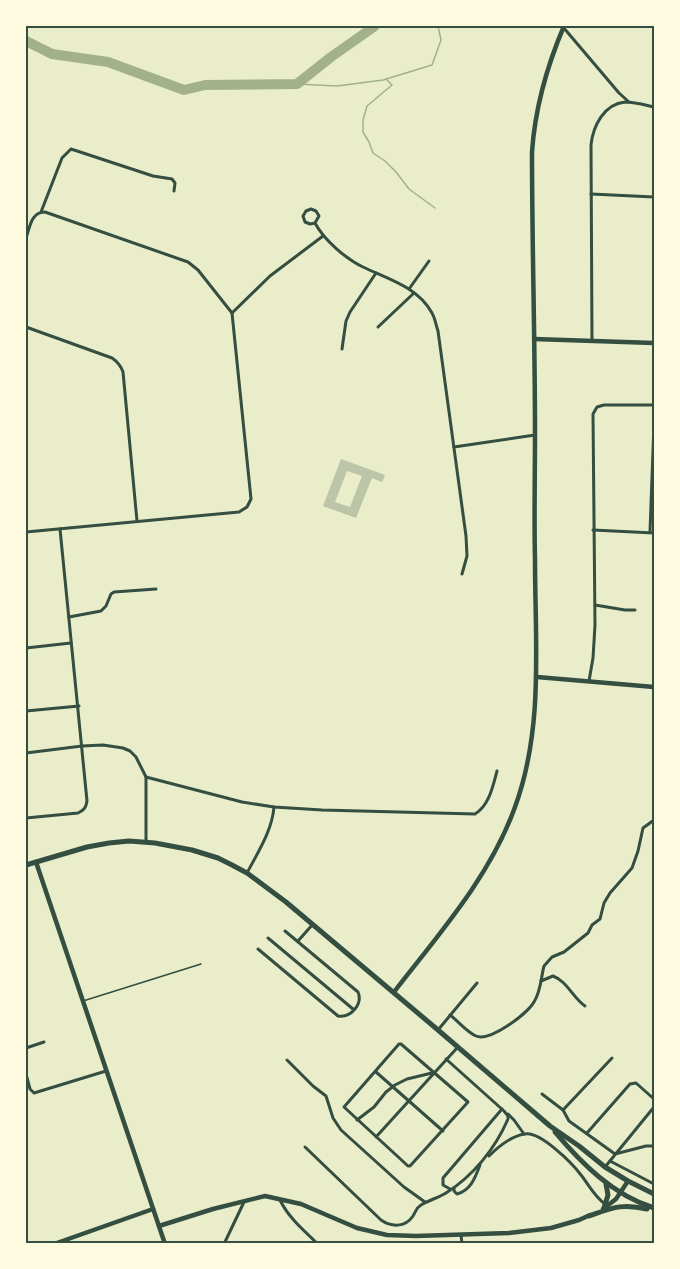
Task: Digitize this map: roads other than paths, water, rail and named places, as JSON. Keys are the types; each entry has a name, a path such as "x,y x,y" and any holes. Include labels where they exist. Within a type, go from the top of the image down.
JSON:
{"highway":[{"path":"26,865 87,847 129,841 202,853 218,858 247,873 313,924 550,1126 605,1167 654,1194"},
{"path":"550,1126 567,1146 605,1182 620,1194 654,1210"},
{"path":"604,1206 608,1195 605,1182"},
{"path":"589,1216 623,1206 654,1210"}],"street":[{"path":"394,992 465,899 487,865 508,825 522,787 528,759 537,677 533,139 550,63 564,26 629,102"},
{"path":"592,340 591,145 594,129 607,110 621,103 629,102 654,107"},
{"path":"41,212 62,159 71,149 153,176 172,178 175,183 174,191"},
{"path":"591,194 654,197"},
{"path":"311,209 318,213 319,218 315,223 305,222 303,216 306,211 311,209"},
{"path":"26,238 34,216 45,212 188,262 198,270 232,313 251,499 247,507 239,512 26,532"},
{"path":"315,223 323,236 360,265 410,289 433,314 466,537 467,556 462,574"},
{"path":"232,313 270,276 323,236"},
{"path":"410,289 429,261"},
{"path":"342,349 346,321 350,312 376,273"},
{"path":"378,327 414,293"},
{"path":"26,327 112,358 122,368 137,521"},
{"path":"534,339 654,343"},
{"path":"590,681 595,626 593,414 597,407 604,405 654,405"},
{"path":"593,530 652,533 654,423"},
{"path":"454,447 535,435"},
{"path":"26,818 78,813 86,807 87,801 60,529"},
{"path":"69,617 101,611 114,592 156,589"},
{"path":"594,605 635,610"},
{"path":"26,648 72,643"},
{"path":"537,677 654,687"},
{"path":"26,711 79,706"},
{"path":"26,753 103,745 130,751 136,757 146,777 146,842"},
{"path":"146,777 242,802 274,807 475,814 486,803 497,771"},
{"path":"247,873 267,834 274,807"},
{"path":"450,1015 479,1037 501,1030 531,1007 536,1000 546,962 564,952 588,933 592,924 600,919 604,903 610,893 632,868 643,828 654,820"},
{"path":"36,862 165,1244"},
{"path":"298,941 313,924"},
{"path":"258,949 338,1016 345,1017 360,999 358,992 285,931"},
{"path":"268,938 354,1009"},
{"path":"541,981 553,976 558,978 585,1006"},
{"path":"438,1029 477,983"},
{"path":"26,1048 44,1042"},
{"path":"401,1044 468,1102 410,1166 345,1109 345,1106 376,1072 401,1044"},
{"path":"376,1137 458,1047"},
{"path":"562,1110 612,1058"},
{"path":"447,1059 514,1120 524,1134"},
{"path":"287,1060 326,1096 333,1118 342,1130 404,1187 427,1202"},
{"path":"26,1074 30,1089 34,1093 106,1071"},
{"path":"376,1072 443,1131"},
{"path":"357,1120 374,1107 393,1087 407,1079 434,1072"},
{"path":"587,1133 630,1084 636,1083 654,1099"},
{"path":"542,1094 562,1110 569,1121 615,1154"},
{"path":"605,1167 654,1107"},
{"path":"455,1186 454,1191 457,1194 469,1188 473,1182 482,1162 507,1122 508,1117 503,1110"},
{"path":"451,1190 443,1185 443,1178 503,1110"},
{"path":"305,1148 387,1224 398,1226 406,1222 419,1206 451,1190 502,1144 524,1134 534,1135 558,1150 579,1172 604,1206"},
{"path":"615,1154 654,1146"},
{"path":"610,1161 654,1184"},
{"path":"159,1226 244,1200 265,1196 300,1204 357,1228 387,1235 461,1235 531,1231 565,1225 589,1216 612,1203 628,1181"},
{"path":"279,1198 284,1208 318,1244"},
{"path":"224,1244 244,1200"},
{"path":"54,1244 153,1209"},
{"path":"461,1235 462,1244"},
{"path":"416,1236 416,1244"}],"lane":[{"path":"82,1001 201,964"}],"waterway":[{"path":"26,41 52,54 108,62 184,90 205,85 297,84 375,26"},
{"path":"297,84 337,86 383,80 432,65 441,40 438,26"},
{"path":"386,79 392,85 367,106 363,120 363,132 373,153 385,161 409,189 435,208"}]}
